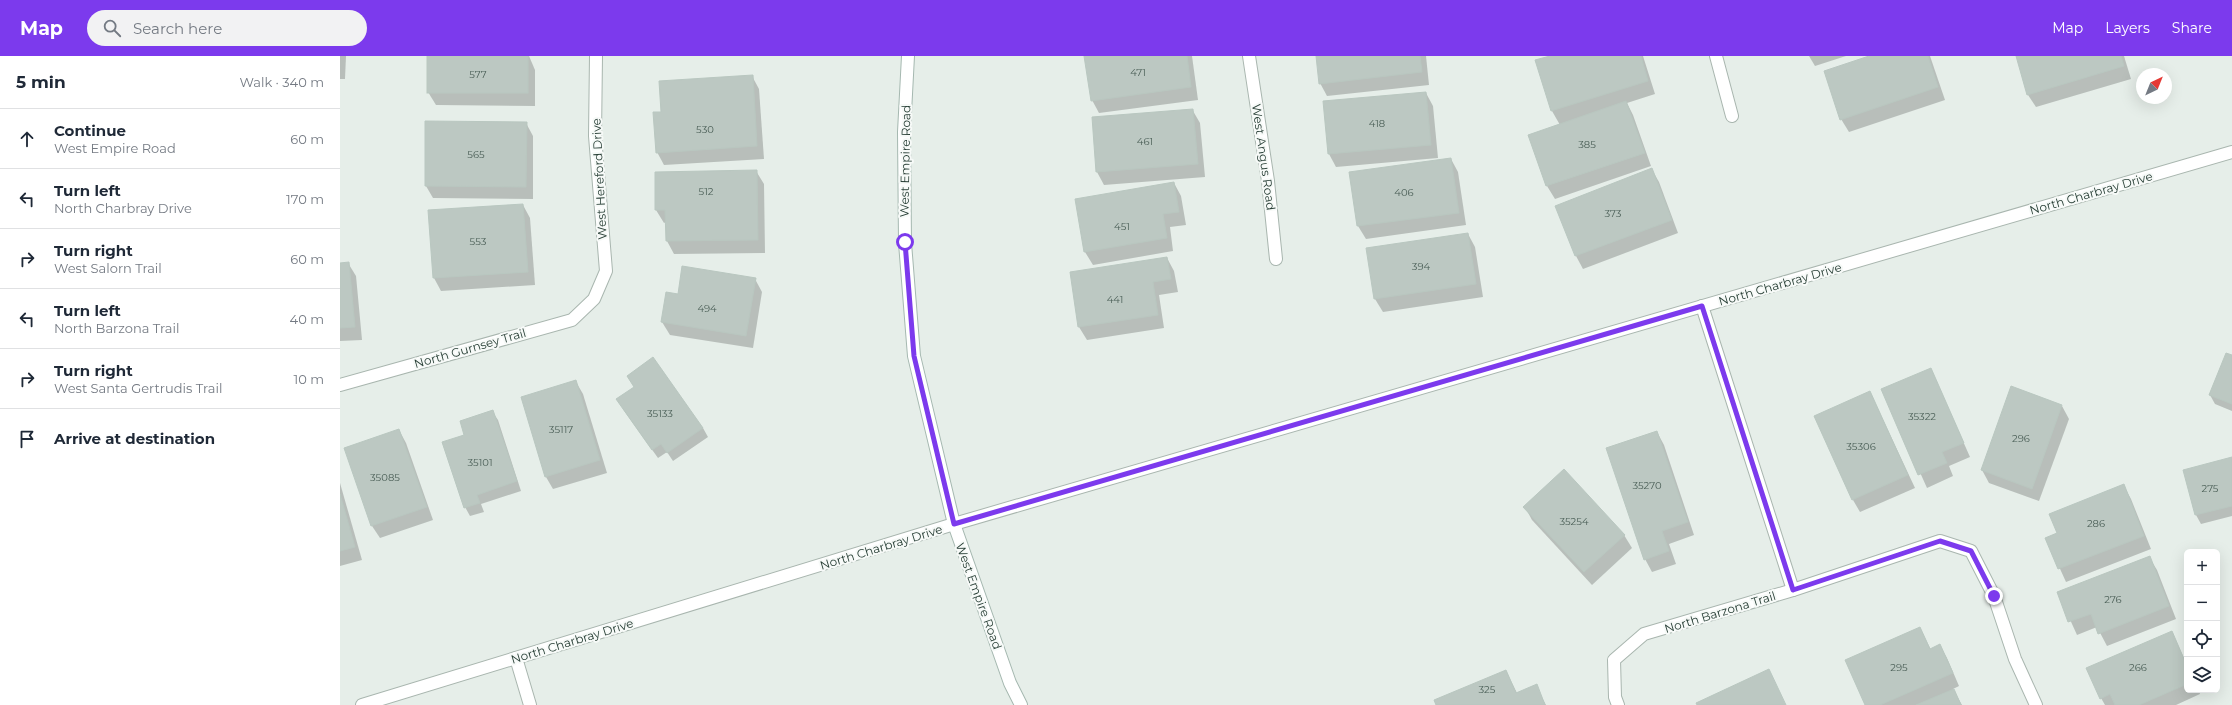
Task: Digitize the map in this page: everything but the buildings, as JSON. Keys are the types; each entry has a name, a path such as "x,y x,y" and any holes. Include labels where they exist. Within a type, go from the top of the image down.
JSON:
{"street":[{"name":"West Hereford Drive","path":"594,299 606,272 594,136 596,56"},
{"name":"West Empire Road","path":"908,56 904,132 905,242 914,356 954,524 1010,683 1021,705"},
{"name":"West Angus Road","path":"1249,56 1268,181 1276,259"},
{"path":"1716,56 1732,116"},
{"name":"North Charbray Drive","path":"362,705 954,524 2232,152"},
{"name":"North Gurnsey Trail","path":"340,385 572,320 594,299"},
{"path":"1702,306 1793,590"},
{"name":"North Barzona Trail","path":"1618,705 1615,697 1614,660 1644,634 1793,590 1940,541 1971,551 1994,596 2014,659 2036,705"},
{"path":"516,658 530,705"}],"route":[{"path":"905,242 914,356 954,524 1702,306 1793,590 1940,541 1971,551 1994,596"}]}
